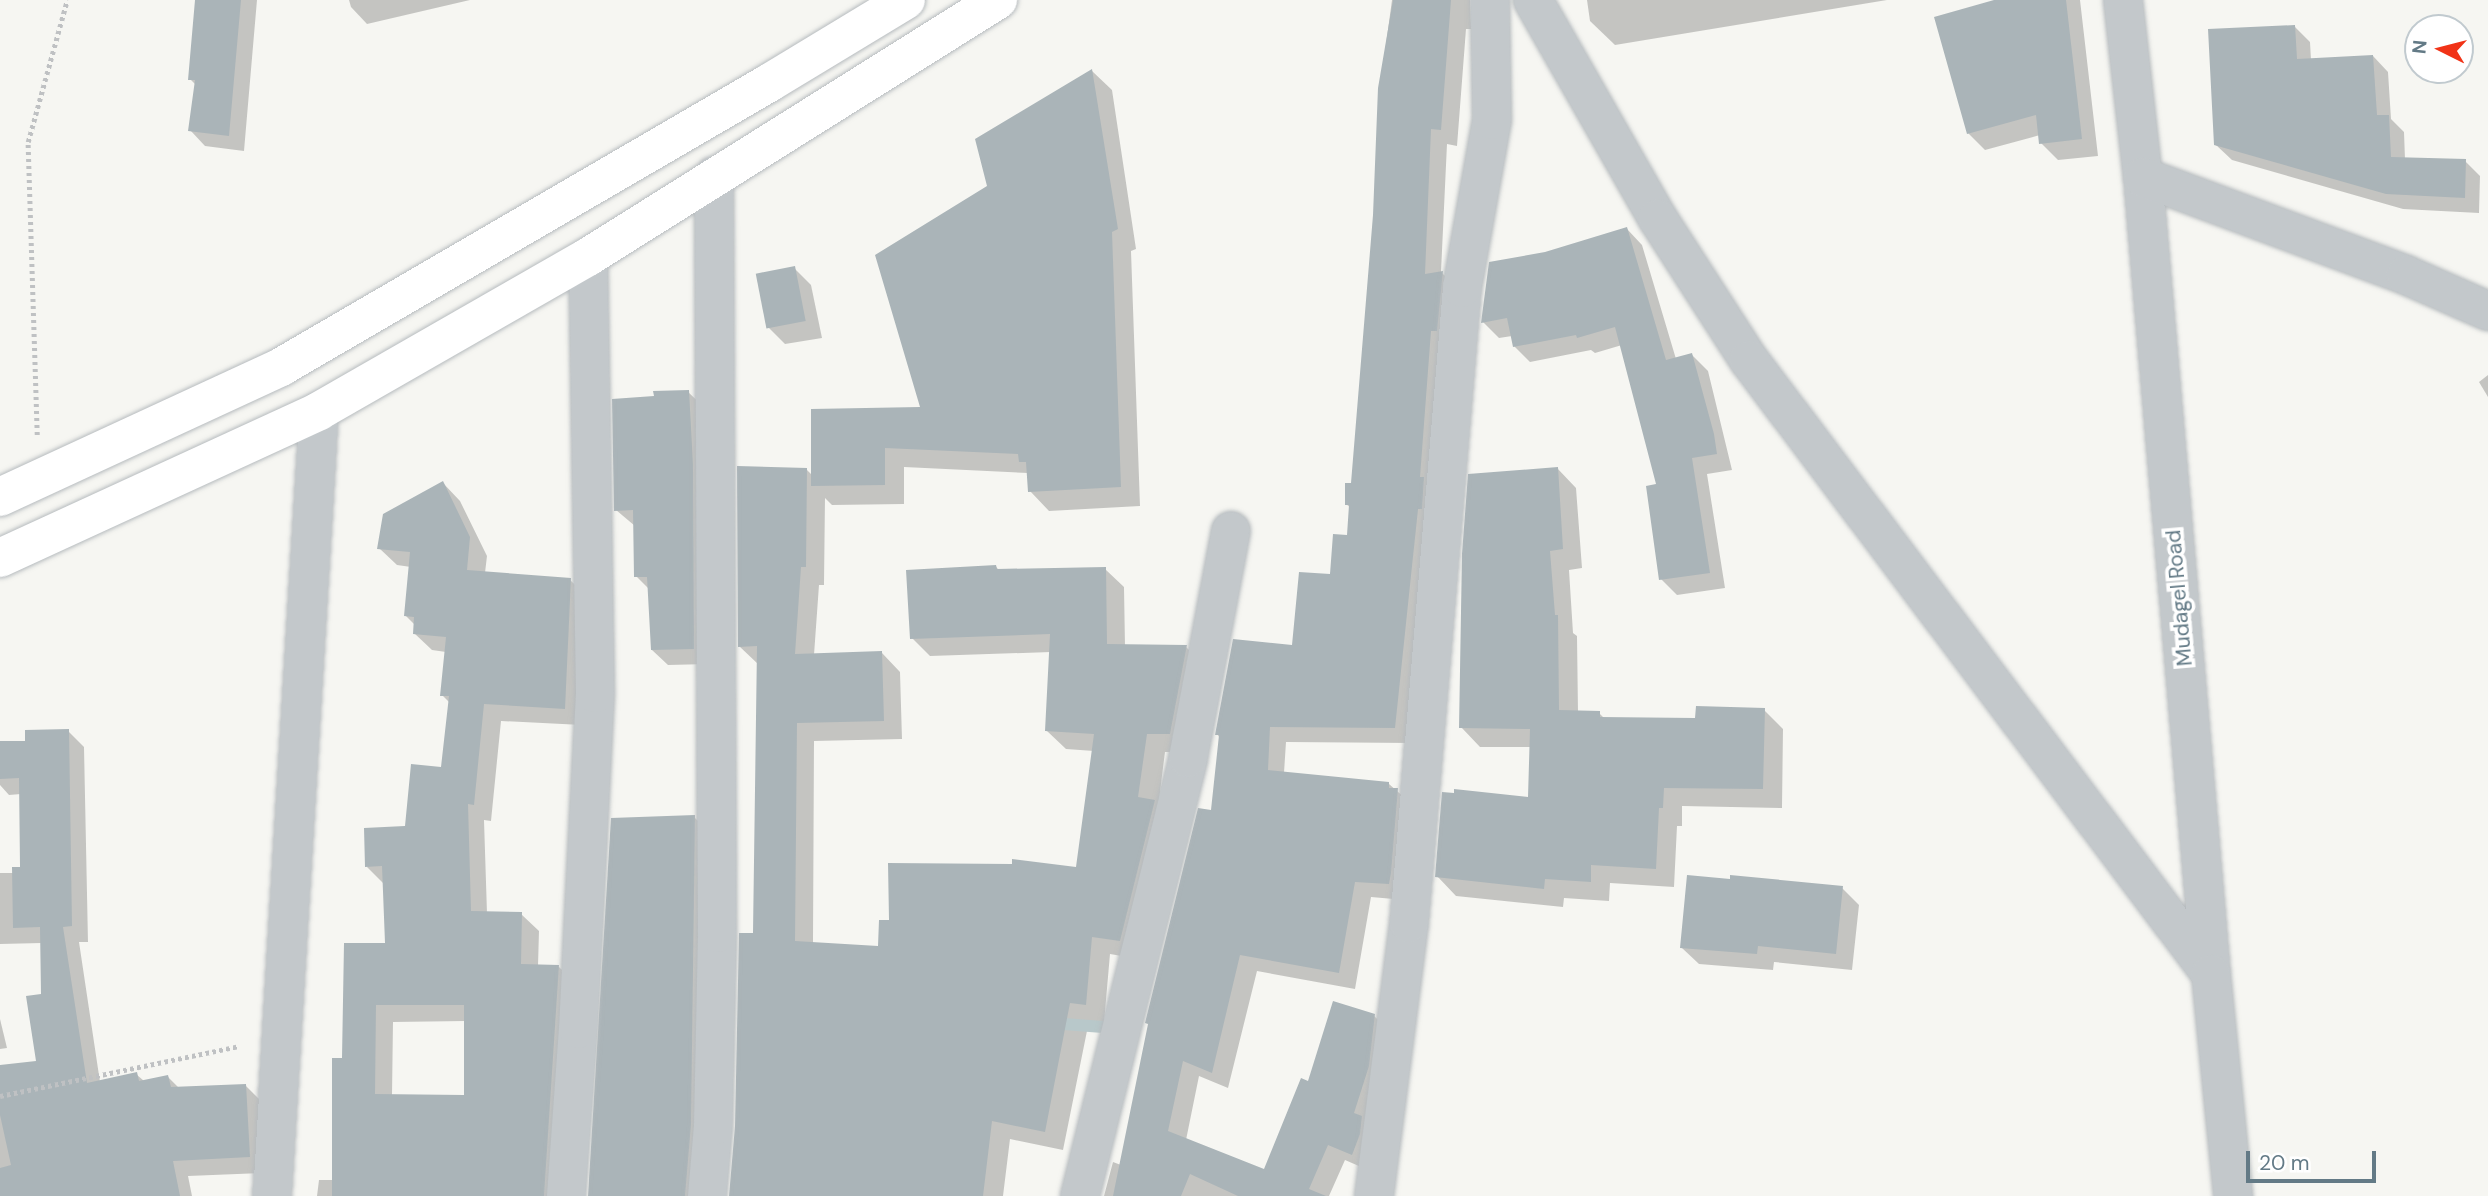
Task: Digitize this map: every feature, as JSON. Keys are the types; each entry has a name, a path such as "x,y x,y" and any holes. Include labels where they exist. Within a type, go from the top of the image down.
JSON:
{"main road":[{"path":"0,497 281,367 769,83 905,0"},
{"path":"0,558 319,411 588,257 713,176 821,113 998,0"}],"street":[{"path":"1374,1196 1409,923 1462,288 1492,120 1490,0"},
{"path":"1533,0 1658,219 1749,360 2211,974"},
{"name":"Mudagel Road","path":"2123,0 2143,177 2211,974 2234,1196"},
{"path":"708,1196 713,1126 717,933 713,176"},
{"path":"2143,177 2330,246 2488,311"},
{"path":"566,1196 578,1029 595,693 588,257"},
{"path":"272,1196 319,411"},
{"path":"1080,1196 1188,758 1231,531"}],"path":[{"path":"39,480 28,142 67,0"},
{"path":"0,1096 283,1037"}],"building":[{"path":"195,0 241,0 229,136 188,131 195,80 188,80"},
{"path":"1393,0 1451,0 1441,130 1431,129 1425,274 1443,271 1437,331 1431,331 1420,477 1424,477 1422,509 1418,509 1395,728 1270,727 1268,770 1389,782 1389,788 1398,788 1389,884 1355,882 1339,973 1240,955 1212,1073 1183,1061 1168,1131 1264,1169 1301,1078 1308,1081 1333,1001 1375,1014 1369,1066 1354,1113 1362,1116 1360,1134 1352,1155 1328,1145 1309,1189 1326,1196 1238,1196 1190,1174 1181,1196 1113,1196 1148,1024 1145,1023 1198,808 1211,810 1219,735 1215,735 1233,639 1292,645 1299,572 1330,574 1333,534 1347,535 1349,505 1345,505 1345,483 1351,483 1373,215 1378,88"},
{"path":"1994,0 2066,0 2082,139 2039,144 2036,115 1967,134 1934,17"},
{"path":"2295,25 2297,59 2373,55 2377,115 2389,115 2391,157 2466,159 2465,198 2386,194 2214,145 2208,29"},
{"path":"1092,69 1118,229 1112,232 1121,487 1028,492 1026,462 1019,462 1018,454 885,448 885,485 811,486 811,409 920,407 875,255 987,186 975,139"},
{"path":"1627,227 1666,360 1692,353 1714,434 1717,454 1692,458 1710,573 1659,580 1646,486 1656,484 1615,327 1577,338 1576,335 1513,347 1507,318 1481,323 1489,262 1545,252"},
{"path":"795,266 806,321 766,329 756,274"},
{"path":"689,390 693,465 694,649 651,650 647,577 634,577 633,510 614,511 612,399 654,396 653,391"},
{"path":"737,466 807,468 806,567 801,567 795,654 882,651 884,721 797,723 795,941 878,946 879,920 889,920 888,863 1012,864 1012,859 1076,867 1094,734 1045,731 1050,634 910,639 906,570 996,565 997,569 1106,567 1107,644 1187,645 1170,734 1147,734 1138,797 1155,800 1120,941 1092,937 1086,1005 1070,1003 1045,1132 992,1121 983,1196 729,1196 735,1126 739,933 753,933 757,646 738,647"},
{"path":"1558,467 1563,549 1550,551 1555,615 1558,615 1559,710 1600,711 1600,717 1695,718 1696,706 1765,708 1763,789 1664,788 1663,808 1659,808 1656,869 1591,865 1591,882 1545,879 1544,889 1435,877 1442,792 1454,793 1454,789 1528,797 1530,729 1459,728 1462,554 1468,474"},
{"path":"443,481 470,537 467,570 571,578 565,709 484,704 474,805 468,804 471,911 522,912 521,964 559,965 544,1196 332,1196 332,1058 342,1058 344,943 385,943 382,866 365,867 364,828 405,826 411,764 441,767 449,696 440,696 446,637 413,634 414,617 404,616 410,552 377,549 383,514","holes":["376,1005 464,1005 464,1095 375,1094"]},
{"path":"69,729 72,926 63,927 87,1083 137,1072 139,1081 168,1075 171,1087 246,1084 250,1157 173,1161 180,1196 0,1196 0,1168 11,1165 0,1115 0,1065 36,1061 26,996 41,994 40,927 13,928 12,867 20,867 19,778 0,779 0,741 25,741 25,730"},
{"path":"695,815 691,1125 685,1196 588,1196 611,818"},
{"path":"1687,875 1730,879 1730,875 1843,886 1836,954 1758,946 1757,954 1680,948"}],"waterway":[{"path":"1051,1023 1116,1028"}]}
